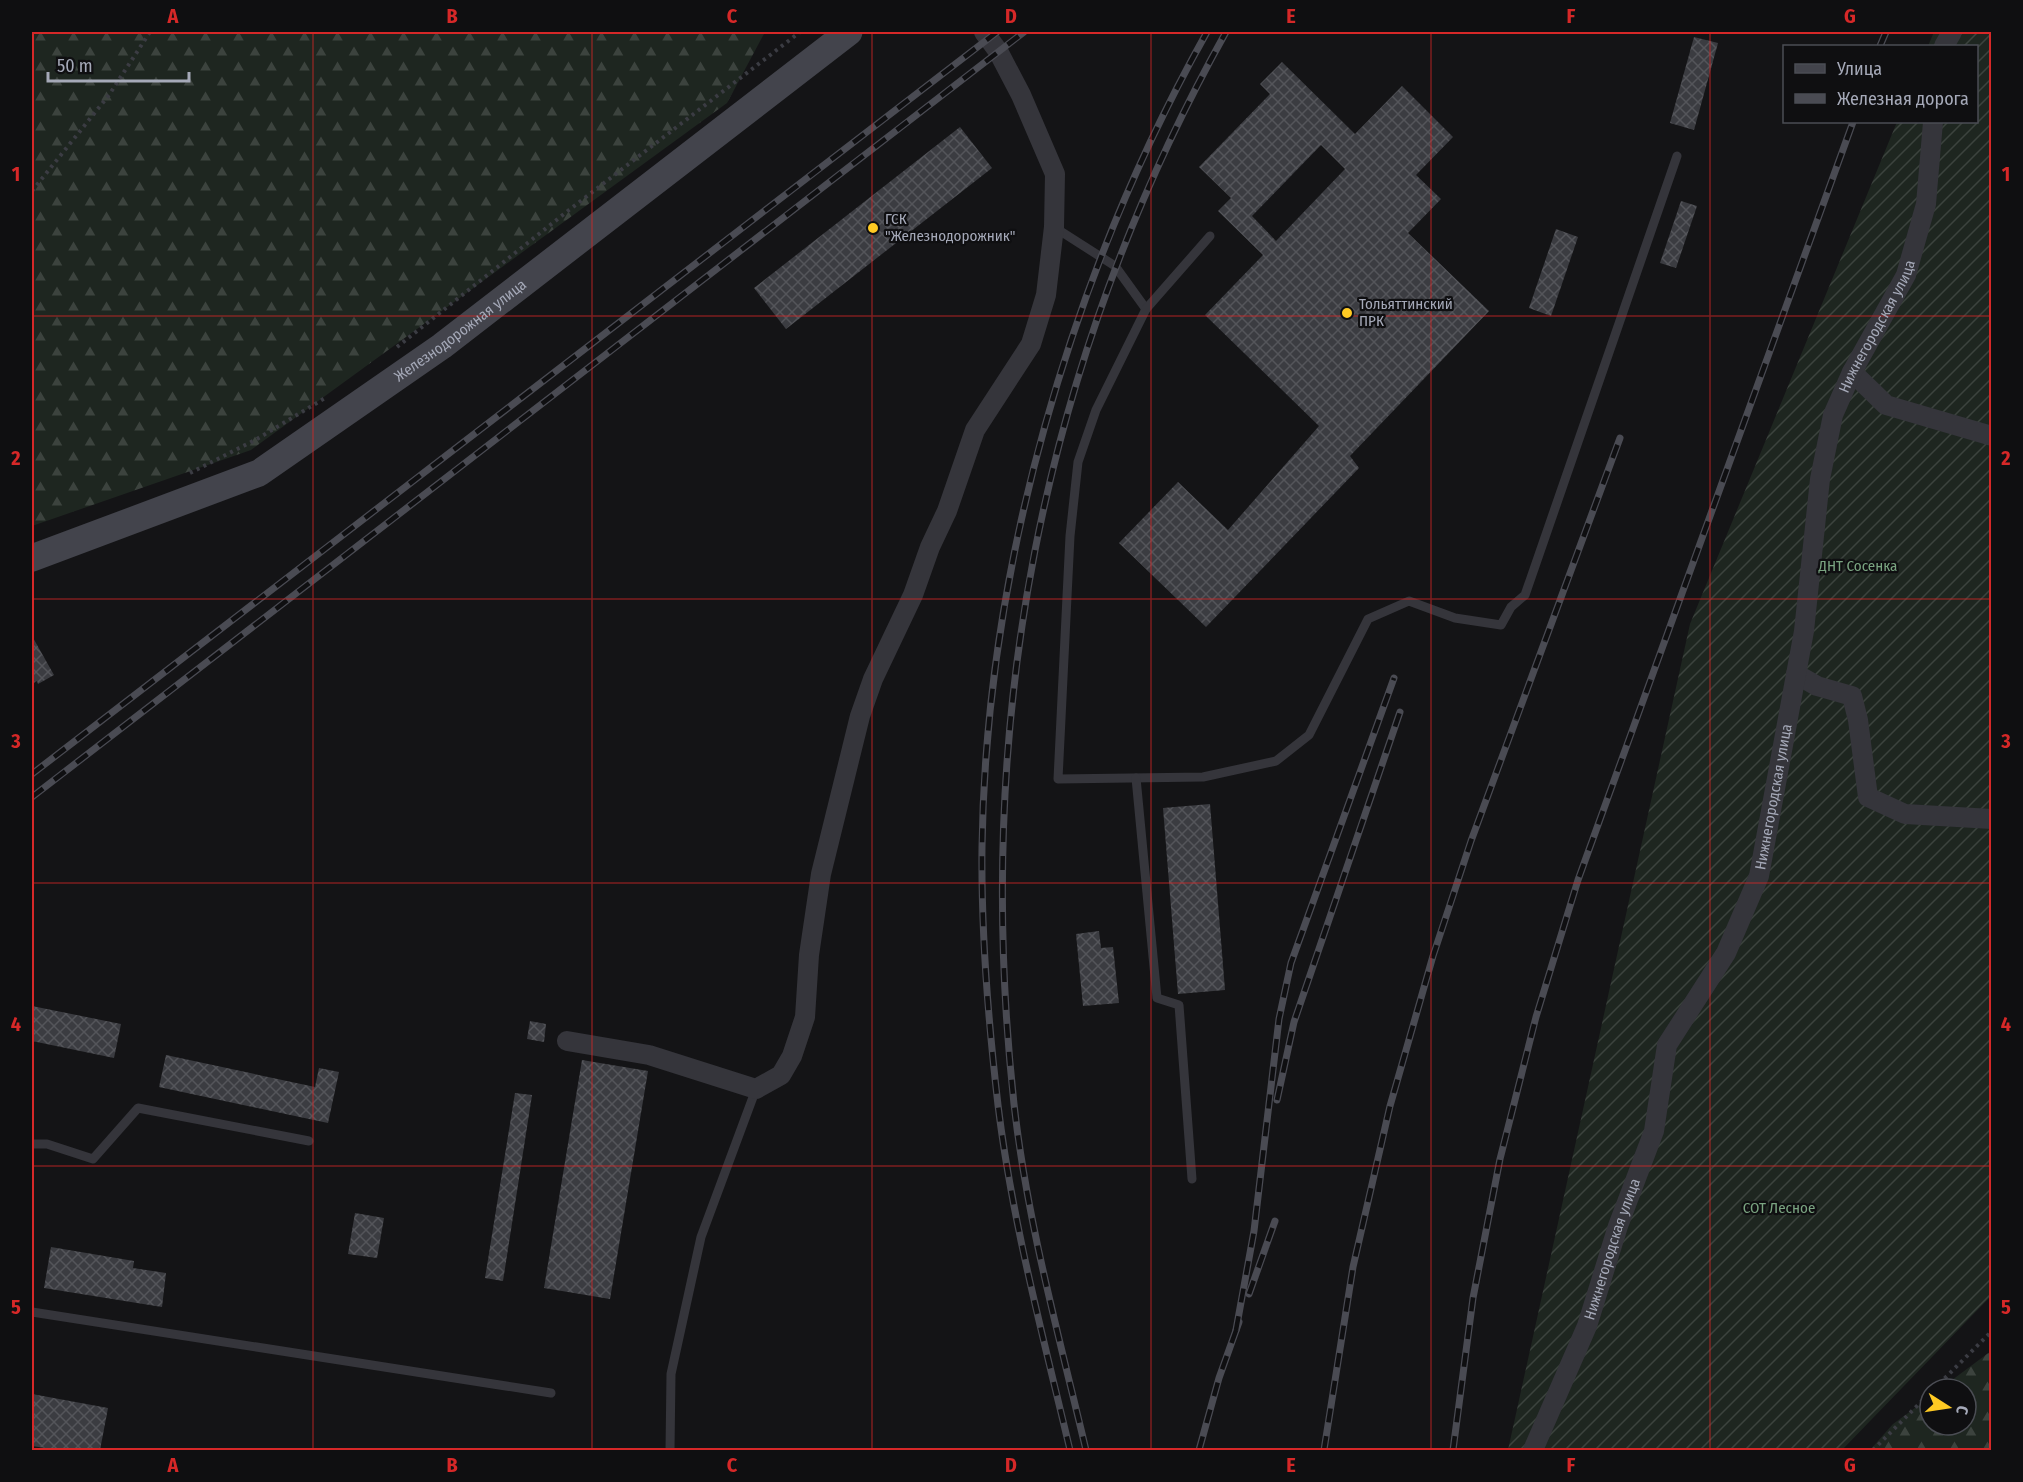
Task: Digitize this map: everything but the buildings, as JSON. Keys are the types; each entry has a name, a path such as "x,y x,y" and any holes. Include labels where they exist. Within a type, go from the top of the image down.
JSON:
{"main road":[{"name":"Железнодорожная улица","path":"33,560 259,473 442,346 849,32"}],"street":[{"path":"567,1041 649,1055 756,1089 781,1075 792,1056 805,1017 809,955 821,874 863,707 947,511 975,430 1031,344 1046,295 1054,226 1055,174 1021,95 998,51 984,32"},
{"name":"Нижнегородская улица","path":"1533,1450 1587,1326 1618,1226 1654,1131 1667,1045 1726,953 1759,876 1804,631 1820,479 1833,415 1852,372 1906,275 1926,204 1933,123"},
{"path":"1852,372 1886,405 1992,436"},
{"path":"1796,674 1817,686 1852,696 1858,720 1868,797 1905,814 1992,819"}],"lane":[{"path":"1209,236 1146,309 1096,410 1078,462 1070,537 1058,779 1203,777 1276,761 1309,735 1368,619 1409,601 1455,618 1501,625 1512,607 1525,595 1677,156"},
{"path":"1054,226 1115,266 1146,309"},
{"path":"1136,778 1157,998 1179,1005 1192,1179"},
{"path":"670,1450 671,1374 701,1237 756,1089"},
{"path":"32,1144 47,1144 93,1160 138,1108 309,1141"},
{"path":"32,1312 551,1393"}],"path":[{"path":"32,191 109,95 150,32"},
{"path":"393,350 569,210 800,32"},
{"path":"179,478 257,439 326,397"},
{"path":"1946,1377 1992,1331"},
{"path":"1873,1450 1918,1405"}],"green space":[{"path":"32,32 765,32 727,103 251,450 32,526"},
{"name":"СОТ Лесное","path":"1934,32 1991,32 1991,1296 1842,1450 1508,1450 1690,624 1897,123 1978,123 1978,45 1928,45"},
{"path":"1991,1351 1991,1450 1870,1450 1893,1424 1918,1406 1918,1437 1978,1437 1978,1377 1956,1377"}],"railway":[{"path":"32,774 997,32"},
{"path":"32,797 1024,32"},
{"path":"1070,1450 1011,1192 998,1105 988,1008 983,912 982,847 987,742 1000,636 1019,530 1045,426 1077,323 1115,222 1158,125 1207,32"},
{"path":"1086,1450 1035,1235 1014,1104 1004,963 1004,824 1014,687 1035,551 1066,418 1109,287 1162,158 1226,32"},
{"path":"1880,45 1886,32"},
{"path":"1453,1450 1473,1298 1500,1159 1536,1017 1578,880 1853,123"},
{"path":"1324,1450 1353,1267 1390,1106 1433,956 1471,841 1620,438"},
{"path":"1236,1330 1254,1231 1279,1019 1291,963 1394,678"},
{"path":"1277,1100 1294,1022 1400,712"},
{"path":"1249,1294 1275,1221"},
{"path":"1199,1450 1219,1378 1239,1322"}],"place":[{"name":"ГСК \"Железнодорожник\"","path":"873,228"},
{"name":"Тольяттинский ПРК","path":"1347,313"}],"park label":[{"name":"ДНТ Сосенка","path":"1858,566"}]}
